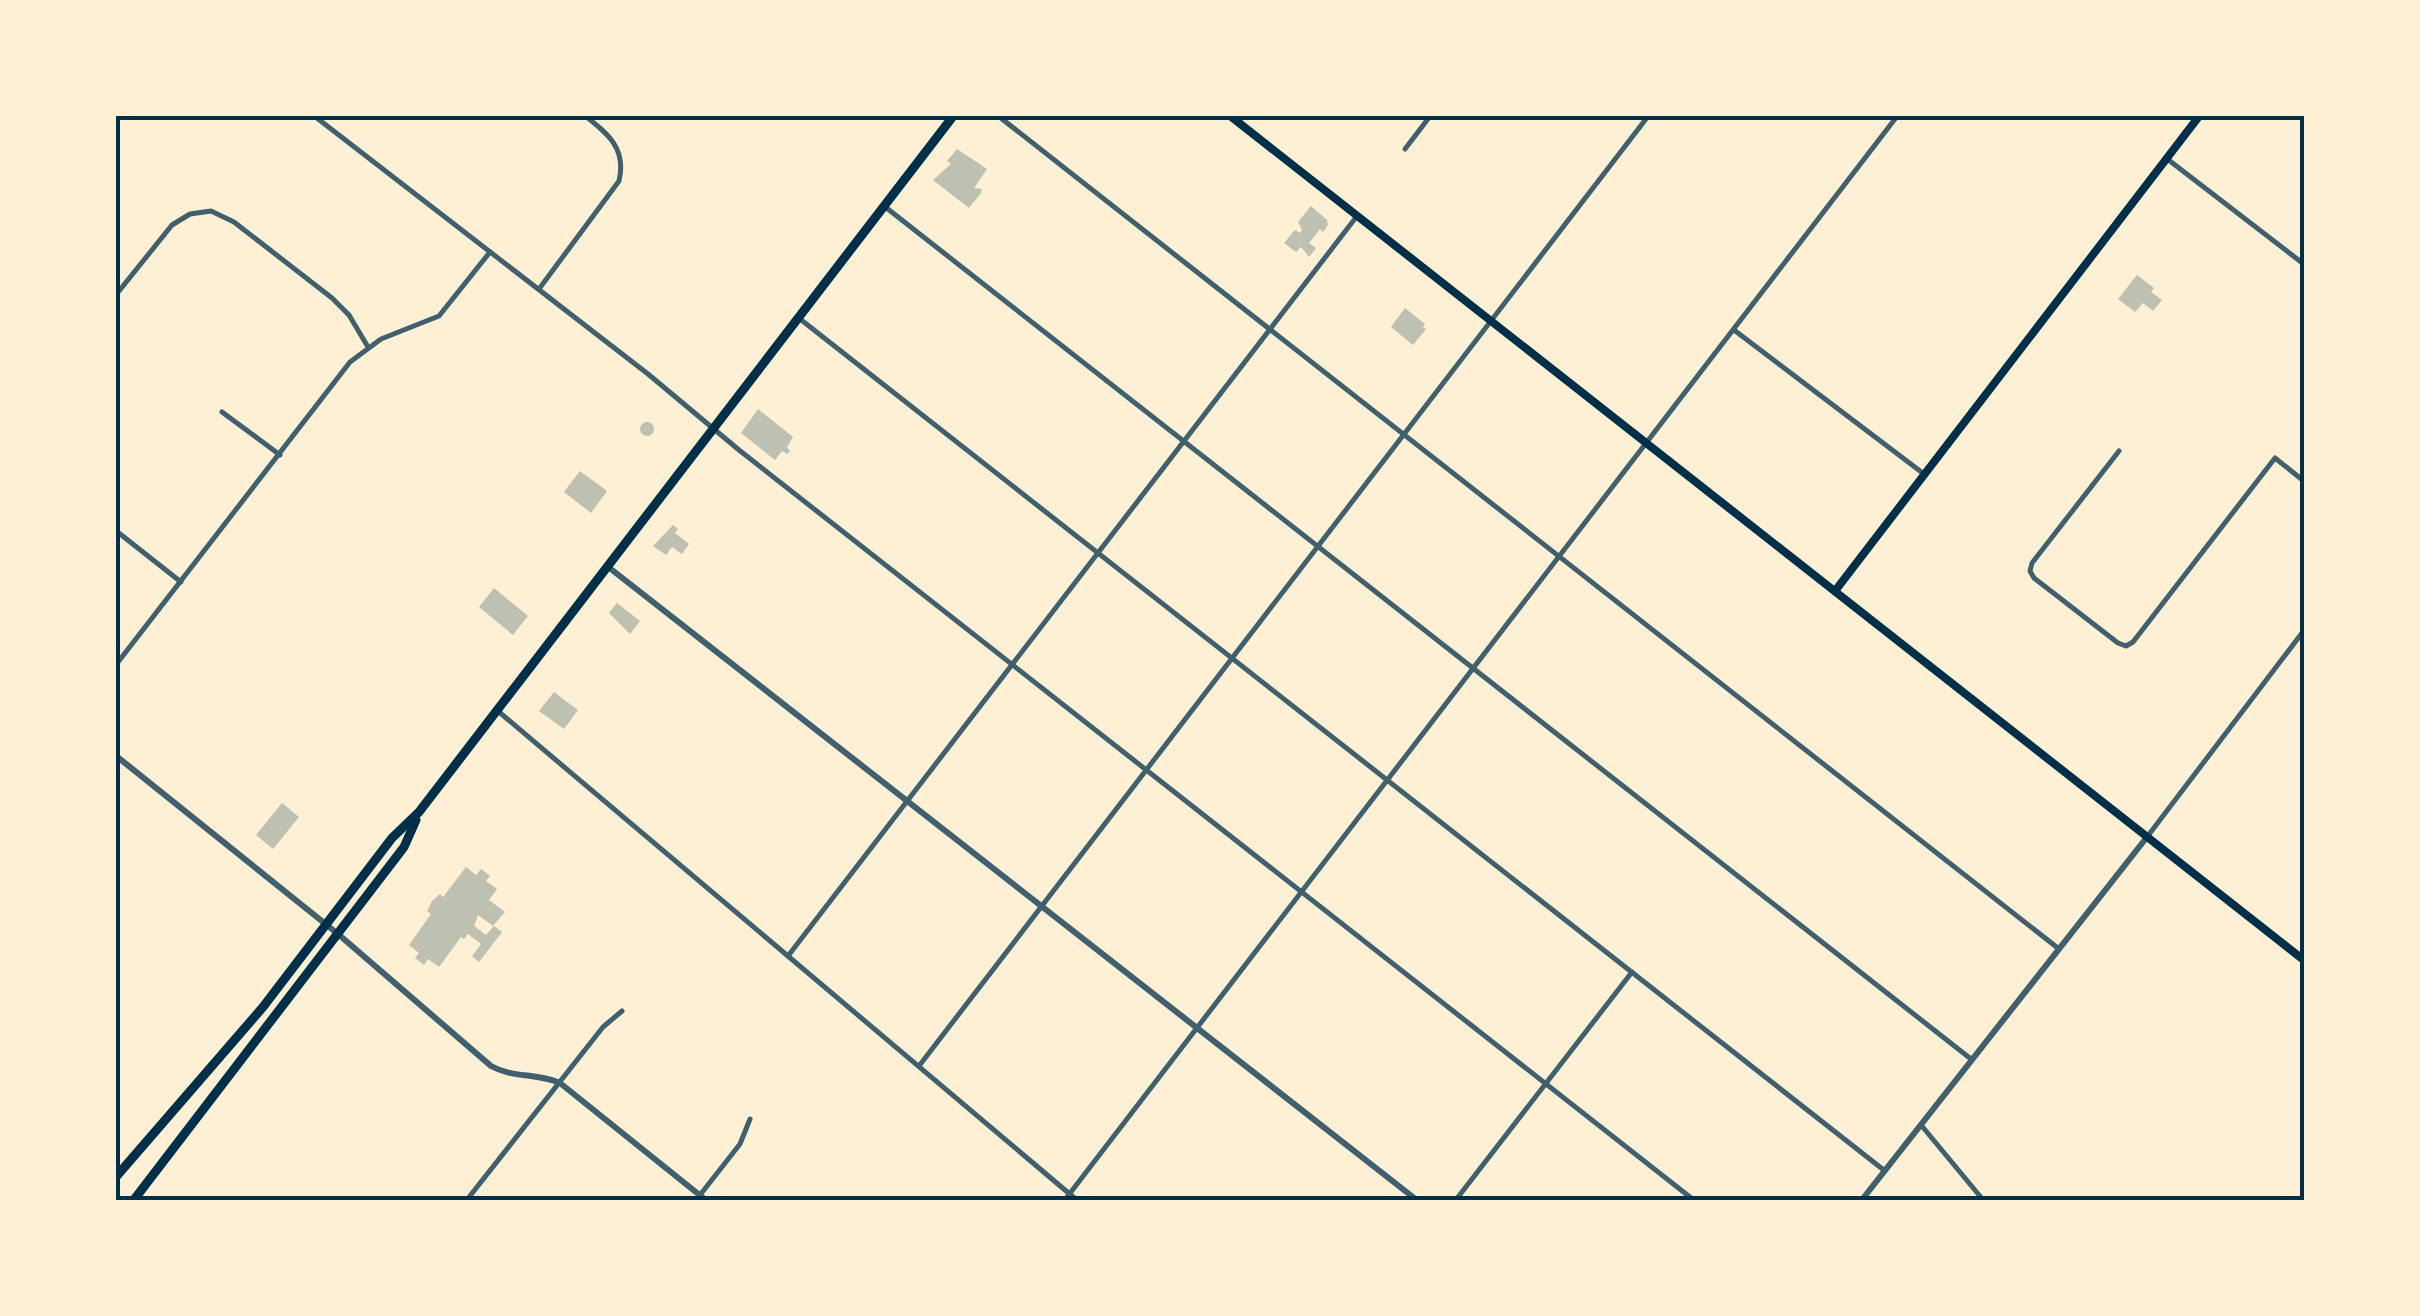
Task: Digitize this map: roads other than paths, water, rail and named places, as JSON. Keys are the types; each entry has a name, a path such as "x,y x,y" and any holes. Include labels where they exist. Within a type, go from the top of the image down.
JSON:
{"main road":[{"path":"133,1201 332,929 392,838 419,812 954,115"},
{"path":"1229,115 2305,961"},
{"path":"1835,592 2200,115"},
{"path":"115,1178 404,847 419,812"}],"street":[{"path":"313,115 1695,1201"},
{"path":"539,289 613,192 621,172 616,145 584,115"},
{"path":"997,115 2059,948"},
{"path":"1405,149 1431,115"},
{"path":"919,1066 1648,115"},
{"path":"1064,1201 1898,115"},
{"path":"2166,158 2305,265"},
{"path":"884,206 1971,1060"},
{"path":"115,296 172,225 190,214 212,211 234,222 341,306 368,347"},
{"path":"788,956 1356,216"},
{"path":"115,666 350,362 368,347 439,316 490,252"},
{"path":"798,318 1885,1171"},
{"path":"1734,330 1924,474"},
{"path":"222,412 280,455"},
{"path":"2118,452 2030,571 2034,578 2126,646 2133,642 2275,458 2305,482"},
{"path":"115,530 181,582"},
{"path":"607,566 1418,1201"},
{"path":"1861,1201 2305,629"},
{"path":"496,710 1078,1201"},
{"path":"115,755 332,929 491,1066 501,1072 543,1076 560,1083 703,1198 740,1144 750,1118"},
{"path":"1455,1201 1632,972"},
{"path":"466,1201 602,1027 622,1011"},
{"path":"1921,1125 1984,1201"}]}
